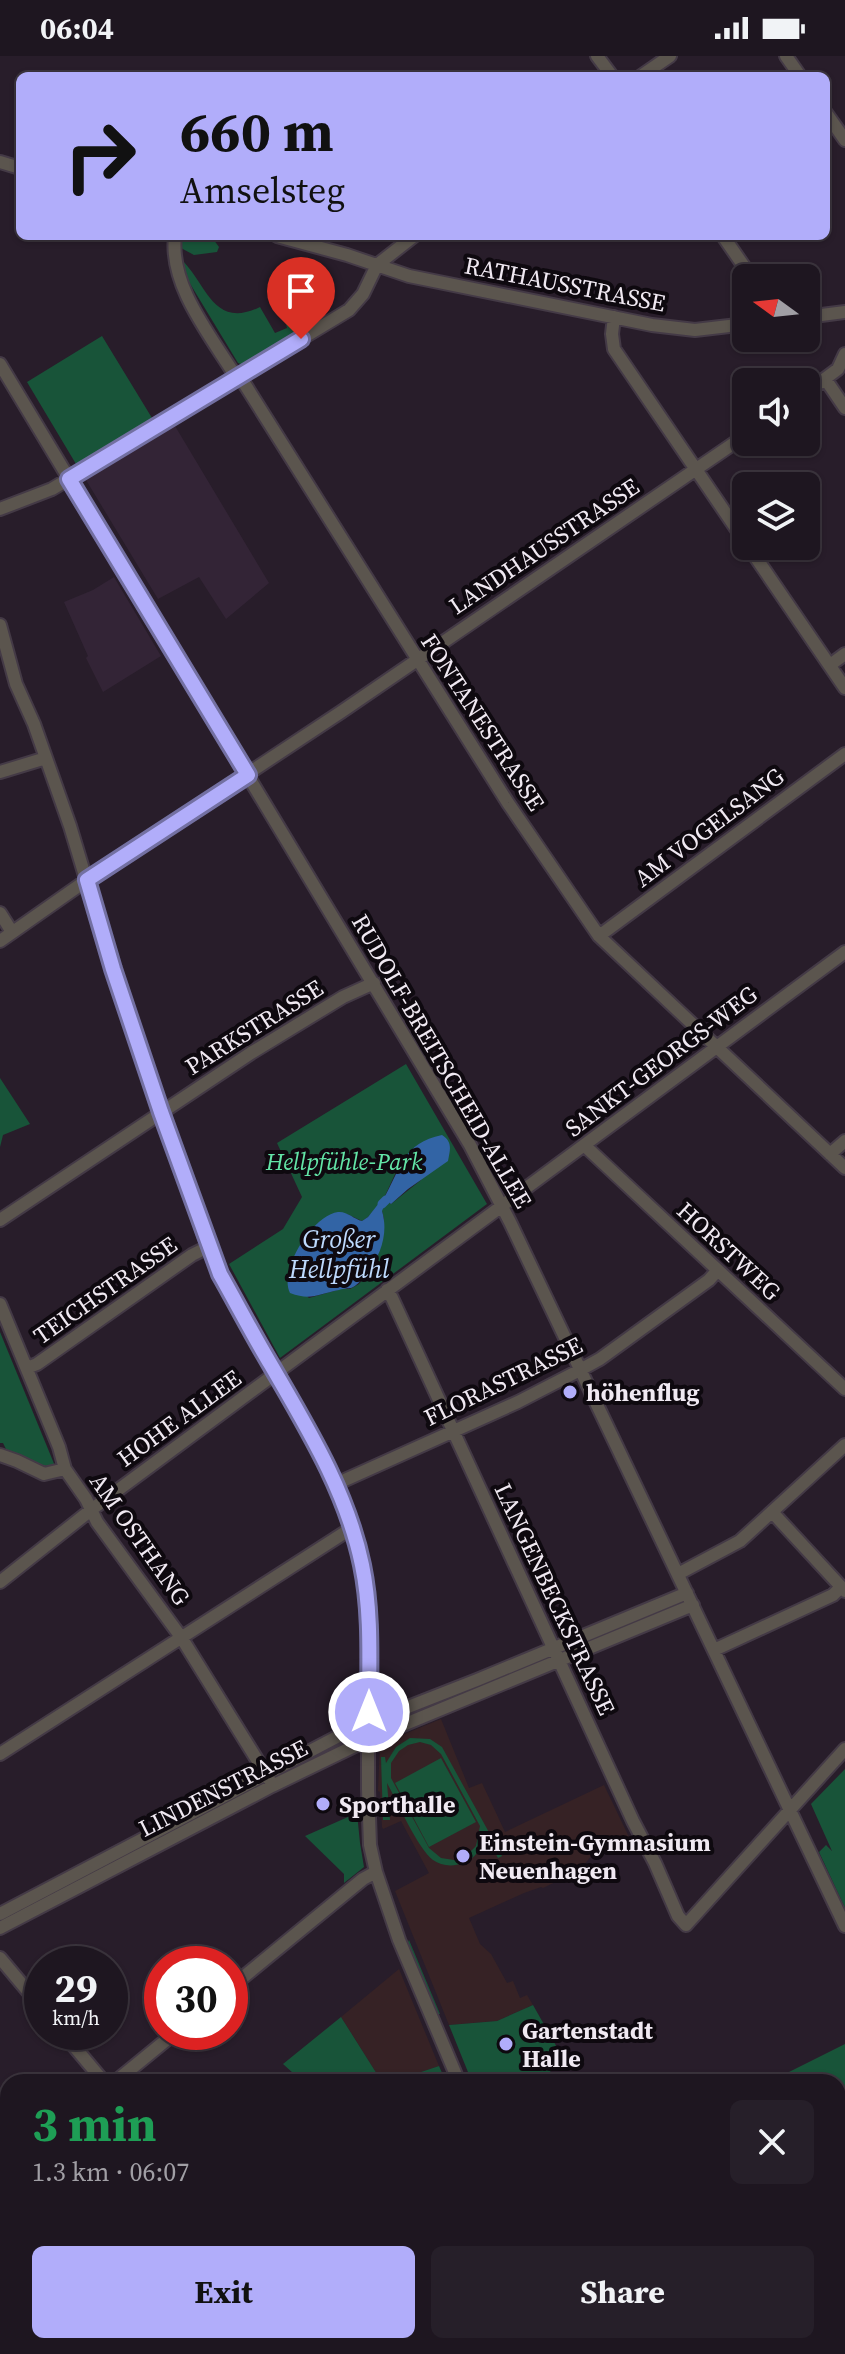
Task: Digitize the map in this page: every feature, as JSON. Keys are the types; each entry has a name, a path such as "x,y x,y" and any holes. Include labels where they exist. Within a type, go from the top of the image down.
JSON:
{"street":[{"path":"647,72 670,56"},
{"path":"830,119 845,140"},
{"name":"FONTANESTRASSE","path":"175,240 175,267 183,288 236,377 244,383 508,803 599,936 845,1168"},
{"name":"RATHAUSSTRASSE","path":"293,240 409,276 652,325 695,330 732,326"},
{"path":"0,509 52,489 349,310 363,294 377,265 408,240"},
{"path":"726,240 742,264"},
{"path":"820,315 845,312"},
{"path":"614,317 614,349 732,522"},
{"path":"820,384 838,369 845,354"},
{"name":"RUDOLF-BREITSCHEID-ALLEE","path":"0,364 440,1093 502,1206 845,1926"},
{"path":"826,380 845,408"},
{"name":"LANDHAUSSTRASSE","path":"0,941 732,445"},
{"path":"758,560 845,688"},
{"path":"1,629 16,684 46,758 113,969 208,1247 220,1274 318,1447 353,1530 362,1564 368,1616 369,1827 376,1872 399,1940 456,2074"},
{"path":"830,665 845,654"},
{"name":"AM VOGELSANG","path":"599,936 845,754"},
{"path":"0,772 46,758"},
{"path":"0,913 12,932"},
{"name":"SANKT-GEORGS-WEG","path":"502,1206 845,952"},
{"name":"PARKSTRASSE","path":"0,1220 290,1029 343,997 374,983"},
{"path":"830,1154 845,1141"},
{"name":"HORSTWEG","path":"584,1145 845,1389"},
{"name":"HOHE ALLEE","path":"0,1582 91,1510 502,1206"},
{"name":"TEICHSTRASSE","path":"27,1368 208,1247"},
{"name":"FLORASTRASSE","path":"336,1484 518,1402 580,1370 613,1350 717,1271"},
{"name":"LANGENBECKSTRASSE","path":"387,1290 640,1837 678,1916 686,1925 790,1811"},
{"name":"AM OSTHANG","path":"0,1304 59,1447 65,1469 97,1522 181,1637 269,1780"},
{"path":"678,1574 729,1548 773,1513 845,1445"},
{"path":"0,1455 44,1474 65,1469"},
{"path":"714,1650 843,1589 773,1513"},
{"path":"0,1754 353,1530"},
{"name":"LINDENSTRASSE","path":"0,1914 269,1780 690,1599"},
{"name":"LINDENSTRASSE","path":"0,1928 269,1780 352,1729 556,1655"},
{"path":"790,1811 845,1749"},
{"path":"248,1973 363,1879 376,1872"},
{"path":"0,1958 24,1987"},
{"path":"77,2050 97,2074"},
{"path":"125,2074 154,2050"}],"shaded area":[{"path":"175,426 269,583 226,619 199,577 158,599 86,480"},
{"path":"114,577 161,656 103,692 64,602"},
{"name":"Einstein-Gymnasium Neuenhagen","path":"441,1719 469,1788 482,1783 505,1832 604,1785 629,1837 592,1855 580,1870 469,1918 480,1944 491,1954 507,1983 513,1981 520,1998 527,1995 533,2005 497,2021 449,2025 395,1891 429,1873 401,1821 382,1827 378,1791 380,1744"},
{"path":"399,1969 439,2066 415,2074 377,2074 341,2017"}],"green space":[{"path":"182,240 214,240 219,247 217,252 194,255 181,248"},
{"path":"181,259 221,309 244,313 260,307 275,333 287,328 285,320 290,318 300,334 244,365 238,363 189,282"},
{"path":"102,336 152,418 76,464 27,382"},
{"name":"Hellpfühle-Park","path":"406,1064 487,1204 280,1358 229,1264 283,1229 302,1197 277,1143","holes":["402,1159 421,1180 391,1204 384,1198","380,1203 384,1219 374,1266 359,1284 309,1298 287,1277 292,1265 347,1214 362,1221"]},
{"path":"0,1078 30,1124 3,1135 0,1147"},
{"path":"0,1332 55,1466 44,1469 0,1443"},
{"path":"410,1738 430,1739 442,1747 502,1856 498,1858 485,1835 478,1852 468,1861 451,1865 433,1860 414,1836 387,1783 390,1820 383,1820 381,1757 385,1757 386,1763 396,1747","holes":["420,1742 431,1745 441,1754 480,1826 476,1846 466,1856 454,1860 441,1858 429,1848 391,1778 391,1763 399,1751"]},
{"path":"441,1758 476,1822 429,1847 395,1783"},
{"path":"845,1769 845,1908 819,1852 826,1845 832,1851 811,1804"},
{"path":"357,1813 364,1867 344,1883 344,1874 305,1836"},
{"path":"409,1940 440,2014 435,2014 407,1944"},
{"name":"Gartenstadt Halle","path":"533,2005 563,2058 548,2074 469,2074 449,2025 497,2021"},
{"path":"341,2017 377,2074 294,2074 283,2064"},
{"path":"845,2044 845,2074 787,2073"},
{"path":"439,2066 442,2074 415,2074"}],"water":[{"path":"442,1135 449,1143 448,1161 391,1204 384,1198 405,1158 419,1144"},
{"name":"Großer Hellpfühl","path":"379,1203 384,1206 382,1245 359,1283 351,1288 314,1296 290,1293 289,1271 293,1258 318,1223 338,1212 362,1221"}],"waterway":[{"path":"382,1204 386,1200"}],"place":[{"name":"höhenflug","path":"570,1392"},
{"name":"Sporthalle","path":"323,1804"},
{"name":"Einstein-Gymnasium Neuenhagen","path":"463,1856"},
{"name":"Gartenstadt Halle","path":"506,2044"}],"route":[{"path":"301,339 69,479 248,775 87,880 113,969 208,1247 220,1274 318,1447 353,1530 362,1564 368,1616 369,1712"}]}
